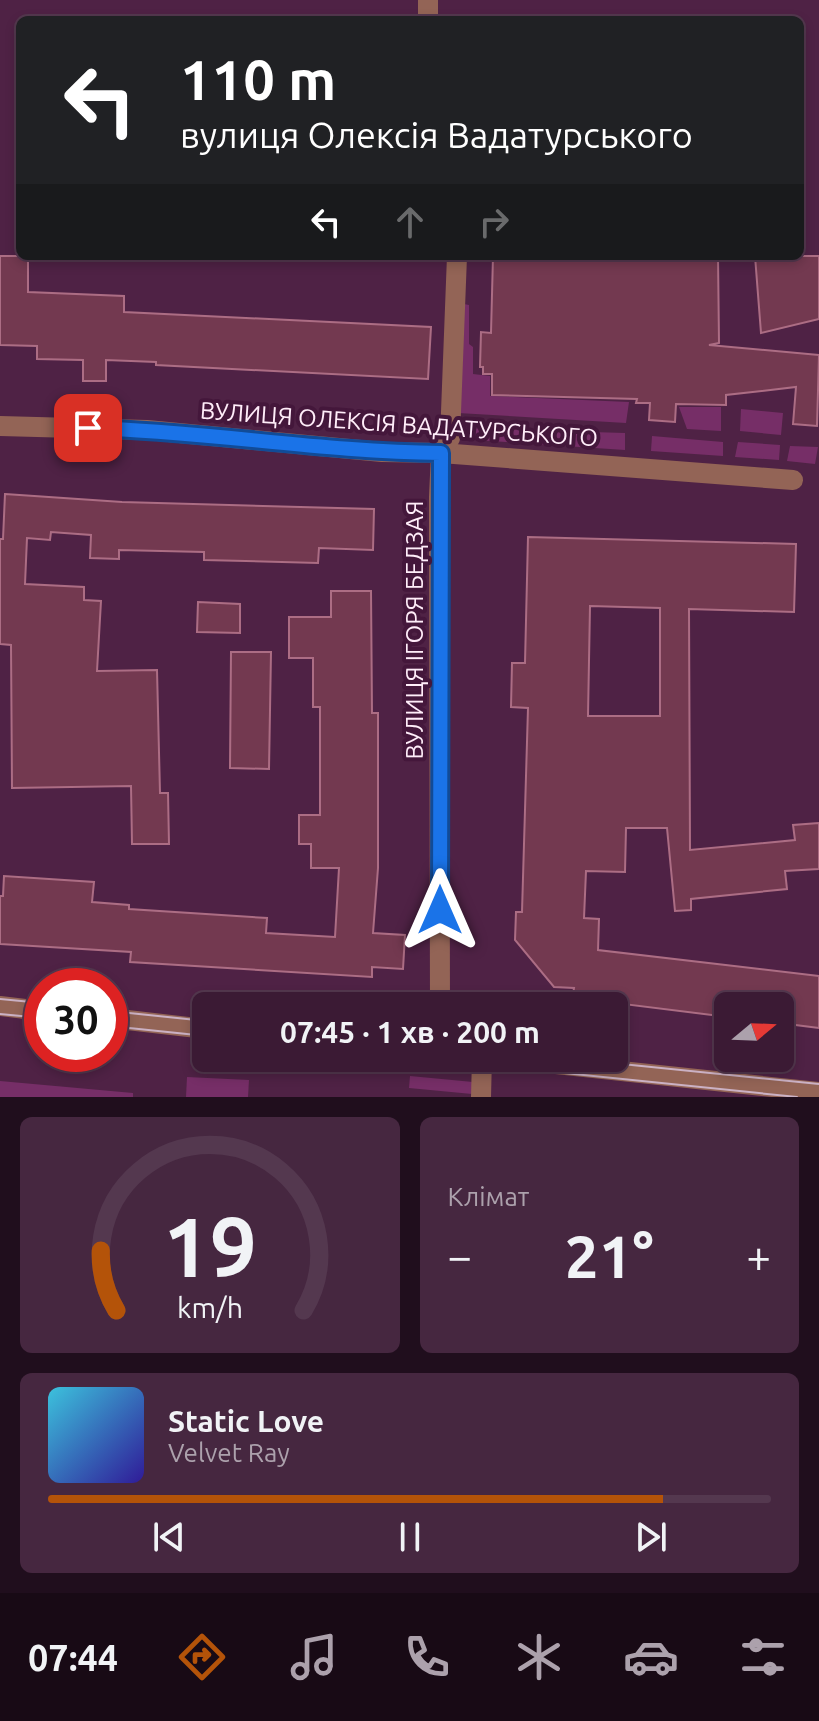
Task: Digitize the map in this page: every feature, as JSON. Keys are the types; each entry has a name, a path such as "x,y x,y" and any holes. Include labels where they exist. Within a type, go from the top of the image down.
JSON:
{"street":[{"name":"ВУЛИЦЯ ІГОРЯ БЕДЗАЯ","path":"440,992 441,453 450,438 457,260"},
{"name":"ВУЛИЦЯ ОЛЕКСІЯ ВАДАТУРСЬКОГО","path":"0,426 147,430 382,452 441,453 793,480"},
{"path":"0,1006 24,1009"},
{"path":"128,1020 192,1027"},
{"path":"481,1097 482,1072"},
{"path":"628,1072 819,1092"}],"shaded area":[{"path":"459,303 469,305 473,374 490,376 490,396 629,402 626,423 458,413"},
{"path":"679,407 721,407 721,431 687,429"},
{"path":"741,409 783,413 781,435 740,431"},
{"path":"459,428 625,433 625,450 460,439"},
{"path":"652,436 723,442 723,456 651,451"},
{"path":"738,442 780,445 779,460 735,457"},
{"path":"790,446 818,447 815,464 787,461"},
{"path":"410,1076 473,1082 472,1094 409,1088"},
{"path":"187,1077 249,1080 248,1097 186,1097"},
{"path":"0,1081 133,1093 133,1097 0,1097"}],"building":[{"path":"0,256 28,260 28,292 124,296 124,312 431,327 428,379 106,360 106,381 83,381 83,360 37,359 37,346 0,345"},
{"path":"804,256 819,256 819,319 761,333 755,260 804,260"},
{"path":"493,260 718,260 719,343 709,345 819,355 817,426 793,424 796,387 726,395 726,405 676,404 675,422 649,420 650,403 636,403 637,399 492,395 492,374 483,374 483,367 480,367 481,332 491,333"},
{"path":"5,494 122,502 374,509 373,550 319,548 318,563 204,560 204,552 119,550 119,559 90,558 91,535 51,532 50,540 27,538 25,584 84,587 84,600 101,601 97,671 157,670 160,793 168,793 169,844 132,844 131,786 12,788 11,645 0,644 0,539 3,539"},
{"path":"528,537 796,544 794,612 689,609 690,850 795,840 793,825 819,823 819,869 785,871 787,889 691,899 691,910 675,911 667,828 626,828 625,872 586,871 584,918 599,919 598,950 819,976 819,1028 794,1025 794,992 714,992 714,1015 628,1005 628,992 573,992 574,988 554,987 515,940 516,912 522,912 528,708 511,707 512,663 525,663","holes":["590,606 660,608 660,716 588,716"]},
{"path":"331,591 371,591 372,713 378,713 378,868 373,933 405,935 403,969 372,967 372,977 130,962 131,952 0,944 0,896 3,896 4,876 94,882 92,902 129,905 129,909 267,918 266,933 335,937 339,868 311,868 311,844 299,844 299,815 320,815 320,707 313,707 313,658 289,658 289,617 331,617"},
{"path":"198,602 240,604 240,633 197,632"},
{"path":"231,652 271,652 269,769 230,768"}],"tram line":[{"path":"0,999 24,1001"},
{"path":"128,1013 192,1020"},
{"path":"0,1014 24,1016"},
{"path":"128,1028 192,1035"},
{"path":"628,1065 819,1084"},
{"path":"553,1072 797,1097"}],"route":[{"path":"88,428 147,430 382,452 441,453 440,910"}]}
